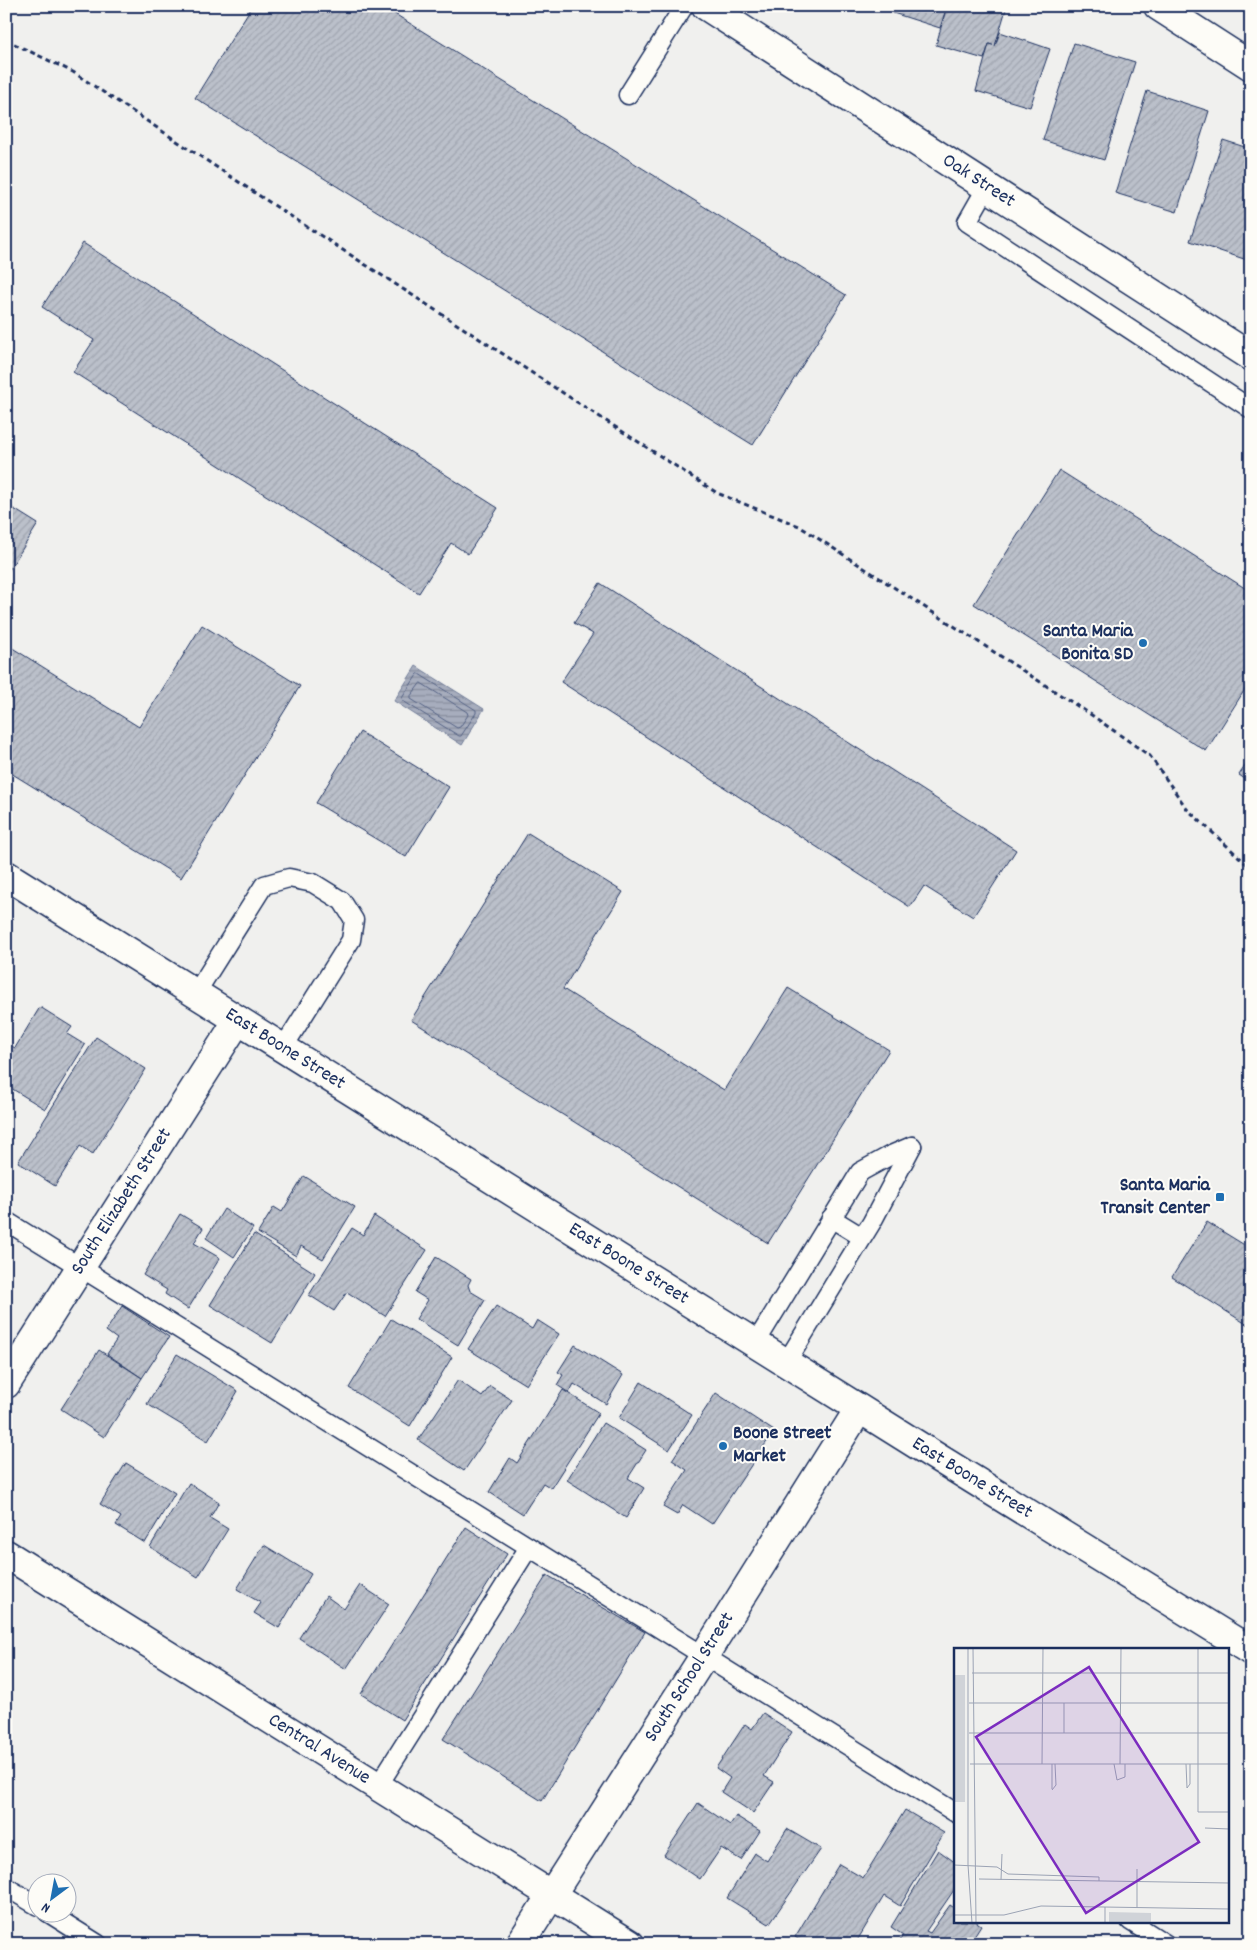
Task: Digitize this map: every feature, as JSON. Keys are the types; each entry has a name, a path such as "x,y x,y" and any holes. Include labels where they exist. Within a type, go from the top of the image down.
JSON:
{"street":[{"name":"Oak Street","path":"706,6 1251,357"},
{"path":"1158,6 1251,66"},
{"name":"East Boone Street","path":"6,875 786,1364 1251,1652"},
{"name":"South Elizabeth Street","path":"6,1384 238,1020"},
{"name":"South School Street","path":"520,1944 859,1409"},
{"name":"Central Avenue","path":"6,1554 630,1944"}],"lane":[{"path":"628,95 684,6"},
{"path":"988,188 967,222 1251,409"},
{"path":"196,993 264,885 290,878 313,883 342,901 354,920 351,940 283,1048"},
{"path":"755,1344 860,1172 912,1146 862,1237 786,1364"},
{"path":"831,1218 862,1237"},
{"path":"6,1221 954,1812"},
{"path":"378,1786 529,1547"},
{"path":"6,1887 28,1900"},
{"path":"64,1922 98,1944"},
{"path":"1132,1922 1166,1944"}],"path":[{"path":"6,40 73,72 272,204 717,493 799,526 1090,714 1150,756 1187,809 1251,868"}],"water":[{"path":"416,666 484,709 462,745 394,701"}],"building":[{"path":"252,6 382,6 846,295 753,445 195,98"},
{"path":"895,6 947,6 940,28 893,13"},
{"path":"947,6 956,9 956,6 1007,6 995,46 989,44 984,59 936,45"},
{"path":"1000,32 1050,49 1030,107 976,91 989,44 995,46"},
{"path":"1074,43 1135,62 1104,160 1043,140"},
{"path":"1147,91 1209,111 1177,212 1115,193"},
{"path":"1223,140 1251,149 1250,261 1190,241"},
{"path":"83,243 498,508 468,554 451,543 419,593 73,372 94,340 42,307"},
{"name":"Santa Maria Bonita SD","path":"1059,470 1251,592 1251,684 1249,683 1206,751 974,604"},
{"path":"6,504 38,524 6,575"},
{"path":"600,583 1016,850 973,917 924,886 910,907 561,682 593,634 574,623"},
{"path":"202,625 300,686 181,878 6,770 6,644 139,727"},
{"path":"360,732 449,787 406,857 316,803"},
{"path":"1251,757 1251,783 1239,775"},
{"path":"528,833 623,892 563,989 724,1090 788,988 889,1050 768,1243 411,1020"},
{"path":"40,1007 72,1027 67,1034 85,1045 45,1109 6,1085 6,1043 15,1048"},
{"path":"96,1037 146,1069 93,1154 80,1146 55,1186 18,1162"},
{"path":"304,1176 355,1207 323,1259 301,1246 296,1256 258,1233 274,1207 282,1212"},
{"path":"224,1209 253,1228 234,1257 206,1238"},
{"path":"180,1214 203,1228 194,1243 220,1258 188,1309 165,1294 167,1290 143,1275"},
{"path":"374,1216 427,1250 385,1316 347,1292 334,1311 309,1295 352,1228 363,1235"},
{"path":"1207,1222 1251,1249 1251,1327 1172,1277"},
{"path":"254,1234 315,1273 272,1343 210,1305"},
{"path":"436,1257 471,1279 468,1285 470,1291 485,1300 458,1345 416,1319 428,1300 415,1292"},
{"path":"122,1306 169,1337 142,1378 107,1354 117,1339 106,1331"},
{"path":"496,1306 532,1329 537,1320 559,1334 526,1385 468,1349"},
{"path":"391,1319 452,1357 410,1426 349,1388"},
{"path":"575,1345 623,1375 606,1404 574,1384 569,1393 557,1385 563,1375 558,1372"},
{"path":"99,1350 142,1378 104,1437 61,1409"},
{"path":"177,1354 238,1391 208,1441 147,1404"},
{"path":"458,1380 482,1397 490,1386 512,1400 464,1471 418,1440"},
{"path":"641,1382 692,1415 669,1450 619,1418"},
{"path":"563,1390 599,1413 551,1488 543,1483 523,1514 489,1492 510,1458 517,1463"},
{"name":"Boone Street Market","path":"716,1393 774,1431 712,1524 683,1505 677,1515 663,1507 687,1470 672,1460"},
{"path":"603,1423 646,1450 628,1478 644,1488 626,1518 567,1480"},
{"path":"126,1463 175,1493 145,1543 116,1525 121,1517 100,1504"},
{"path":"189,1483 219,1502 210,1518 228,1529 198,1577 150,1547"},
{"path":"466,1527 507,1554 402,1720 361,1694"},
{"path":"264,1545 311,1574 279,1628 254,1613 261,1603 237,1589"},
{"path":"547,1575 645,1632 542,1801 443,1739"},
{"path":"360,1585 389,1604 346,1669 299,1638 326,1596 344,1609"},
{"path":"763,1713 792,1732 764,1776 774,1782 753,1813 721,1792 730,1778 716,1768 745,1724 752,1729"},
{"path":"698,1803 730,1825 736,1816 760,1831 741,1860 721,1848 700,1879 664,1855"},
{"path":"905,1810 944,1833 900,1906 884,1896 855,1944 805,1944 795,1937 839,1864 863,1878"},
{"path":"787,1829 821,1849 769,1924 727,1898 755,1853 767,1861"},
{"path":"938,1850 954,1862 954,1890 926,1931 930,1933 950,1905 954,1908 954,1922 976,1922 981,1925 969,1944 898,1944 903,1935 891,1927"}],"place":[{"name":"Santa Maria Bonita SD","path":"1143,643"},
{"name":"Santa Maria Transit Center","path":"1220,1197"},
{"name":"Boone Street Market","path":"723,1446"}]}
